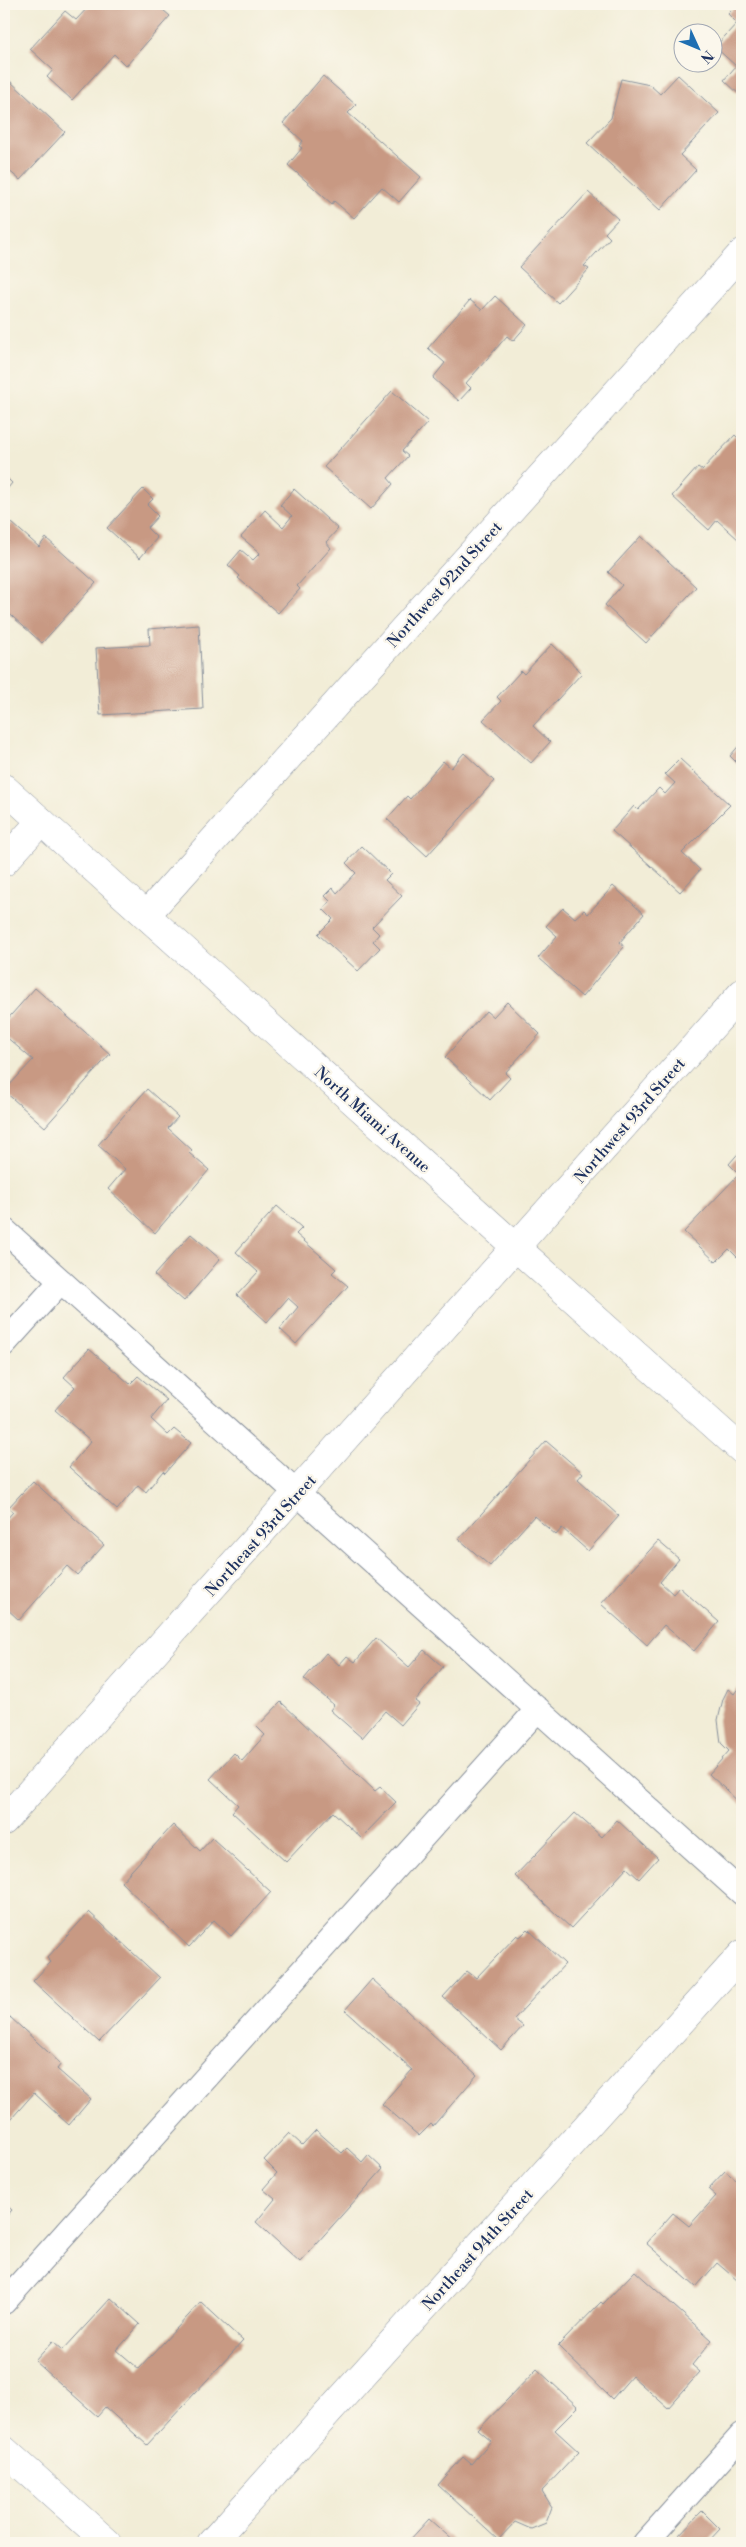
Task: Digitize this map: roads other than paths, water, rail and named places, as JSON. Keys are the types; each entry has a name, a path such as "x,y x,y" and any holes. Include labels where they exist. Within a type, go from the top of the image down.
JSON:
{"street":[{"name":"Northwest 92nd Street","path":"146,915 742,254"},
{"name":"North Miami Avenue","path":"4,788 742,1450"},
{"path":"4,862 41,821"},
{"name":"Northwest 93rd Street","path":"516,1248 740,1000"},
{"name":"Northeast 93rd Street","path":"4,1821 516,1248"},
{"name":"Northeast 94th Street","path":"211,2543 742,1954"},
{"path":"4,2450 108,2543"}],"lane":[{"path":"4,1230 742,1893"},
{"path":"4,1344 61,1281"},
{"path":"4,2302 538,1709"},
{"path":"645,2543 742,2435"}]}
